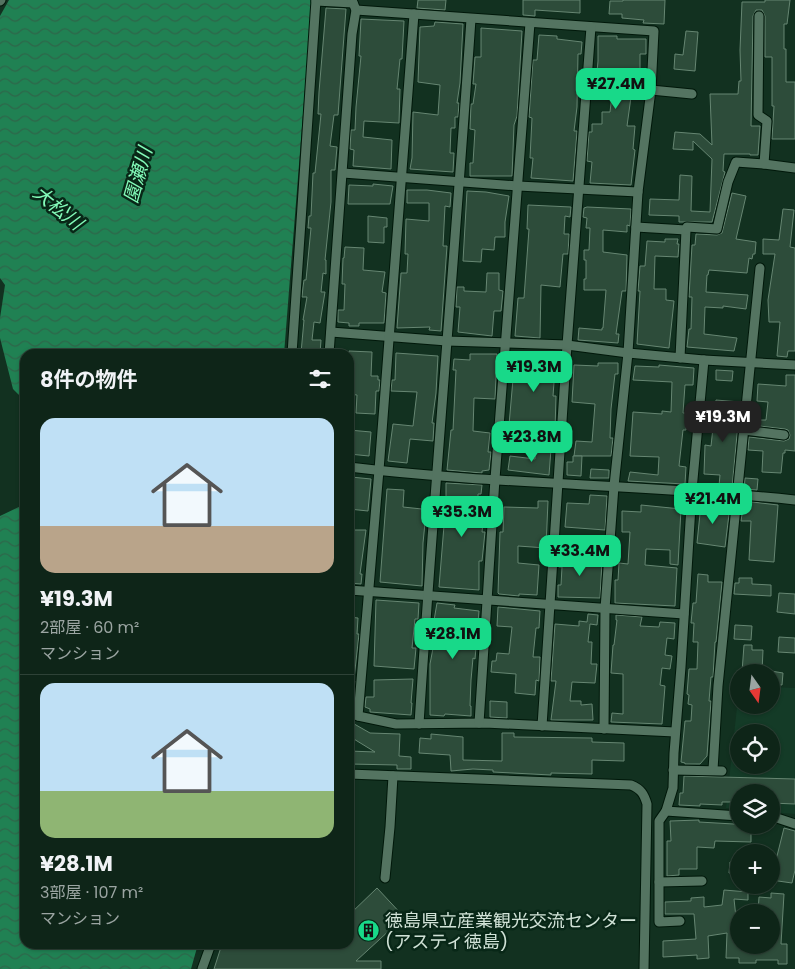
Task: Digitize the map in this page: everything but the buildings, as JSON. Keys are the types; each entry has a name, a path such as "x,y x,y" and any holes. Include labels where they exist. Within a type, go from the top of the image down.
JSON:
{"street":[{"path":"292,349 316,0 414,14 654,31 651,90 638,192 628,353 614,486 605,609 604,729"},
{"path":"330,349 354,4"},
{"path":"358,716 414,14"},
{"path":"759,16 758,115 767,121 764,164"},
{"path":"419,724 471,19"},
{"path":"479,723 495,479 530,23"},
{"path":"542,726 567,345 591,27"},
{"path":"651,90 692,94"},
{"path":"636,227 686,230 687,227 717,229 728,182 736,162 795,168"},
{"path":"343,173 518,186 638,192"},
{"path":"680,358 686,230"},
{"path":"673,770 718,771 718,686 760,268"},
{"path":"331,332 447,341 567,345 680,358 795,365"},
{"path":"680,921 659,922 659,821 666,811 673,788 675,732 692,490 704,360"},
{"path":"744,430 784,435"},
{"path":"354,468 437,476 692,490 795,500"},
{"path":"354,590 684,614"},
{"path":"354,713 358,716 396,724 479,723 675,732"},
{"path":"354,774 631,786 640,790 645,795 647,804 644,969"},
{"path":"385,878 393,776"},
{"path":"666,811 730,815"},
{"path":"780,819 795,824"},
{"path":"659,882 702,881"},
{"path":"202,969 209,949"}],"shaded area":[{"path":"780,687 795,688 795,814 780,813 780,784 730,784 730,808 726,808 730,771 730,774 780,774 780,724 735,724 736,714 780,714"}],"water":[{"path":"9,0 312,0 284,349 20,349 20,396 13,389 0,338 0,318 5,285 0,278 0,16"},
{"path":"20,506 20,949 197,949 191,969 0,969 0,516"}],"place":[{"name":"徳島県立産業観光交流センター (アスティ徳島)","path":"369,930"}],"water label":[{"name":"園瀬川","path":"138,175"},
{"name":"大松川","path":"58,208"}]}
